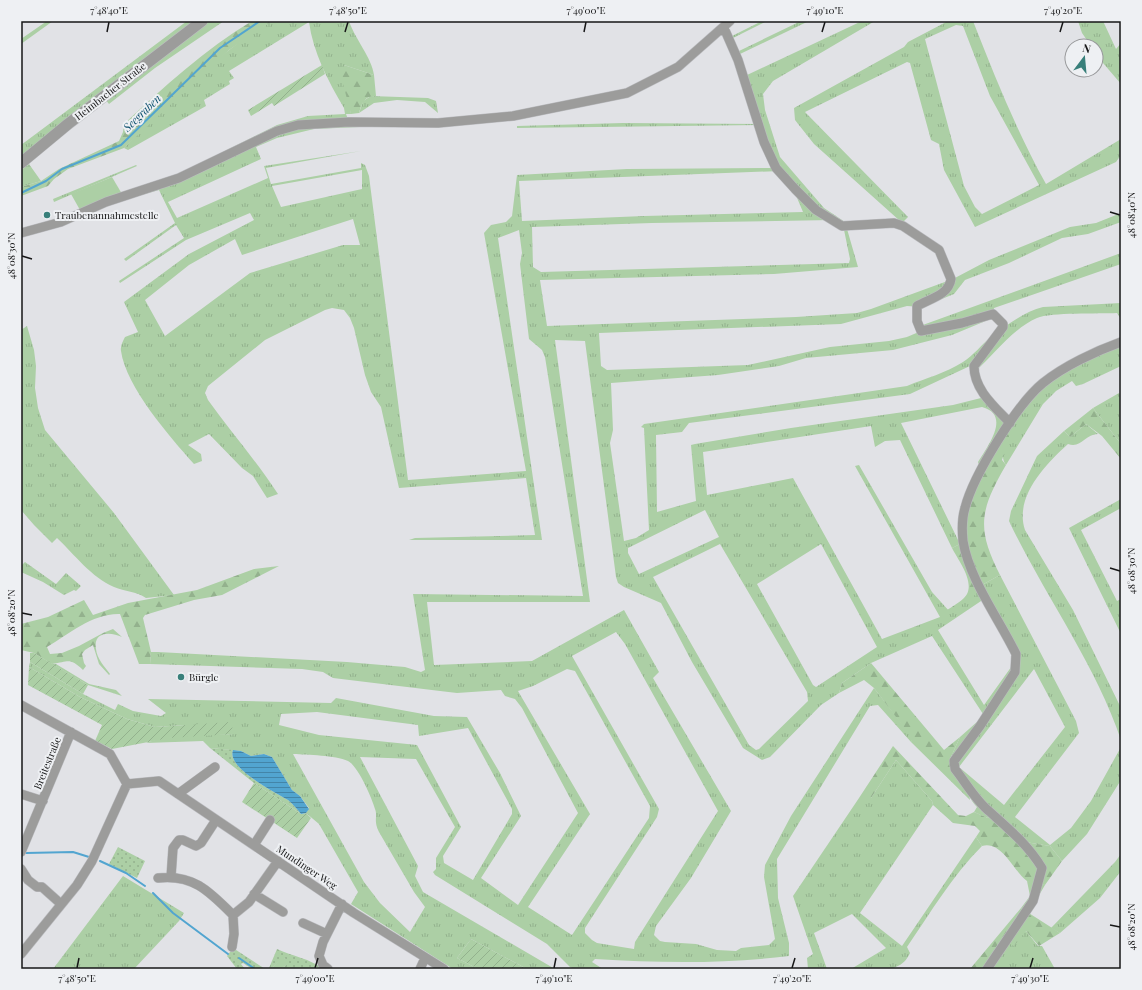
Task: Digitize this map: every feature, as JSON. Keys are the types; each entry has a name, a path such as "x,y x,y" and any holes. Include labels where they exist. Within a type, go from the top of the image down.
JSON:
{"street":[{"name":"Heimbacher Straße","path":"21,163 68,124 202,21"},
{"path":"21,233 61,222 106,202 178,178 277,131 298,125 349,122 438,123 513,116 627,93 678,67 716,32 727,24 764,142 776,168 795,190 816,210 842,226 894,223 902,226 939,250 951,279 951,283 946,290 939,295 917,306 917,321 921,331 993,314 1004,324 1003,328 974,366 974,374 985,395 1010,423"},
{"path":"987,969 1033,901 1042,868 1035,855 1002,820 989,812 955,770 954,761 980,726 1016,672 1017,664 1016,654 983,594 968,559 963,541 962,526 965,509 978,474 1019,408 1043,383 1069,366 1121,342"},
{"path":"21,704 110,754 127,784 92,861 78,885 21,954"},
{"name":"Breitestraße","path":"21,852 71,732"},
{"path":"178,794 215,767"},
{"name":"Mundinger Weg","path":"127,784 159,781 342,904 444,969"},
{"name":"Breitestraße","path":"21,794 43,801"},
{"path":"171,877 173,848 179,840 183,840 196,846 201,843 216,820"},
{"path":"254,845 270,820"},
{"path":"233,914 248,902 278,861"},
{"path":"21,869 28,880 38,887 42,887 62,904"},
{"path":"158,878 171,877 185,879 208,890 233,914 234,934 232,947"},
{"path":"254,894 283,912"},
{"path":"328,969 323,964 319,956 327,934 342,904"},
{"path":"303,923 327,934"},
{"path":"420,969 425,958"}],"green space":[{"path":"47,21 53,21 21,44 21,39"},
{"path":"187,21 224,21 155,68 109,104 101,94 21,157 21,145"},
{"path":"252,21 272,21 229,50 124,148 68,169 54,179 48,186 21,196 21,187 41,181 59,169 119,141 123,132 124,124 154,96 201,56"},
{"path":"272,21 349,21 355,35 367,55 374,75 344,65 351,114 346,114 349,122 359,122 360,127 314,129 277,138 256,147 261,159 168,202 177,218 268,178 264,166 361,151 266,168 271,184 361,168 361,163 365,165 369,176 408,480 526,471 484,233 491,225 506,222 512,216 517,175 627,169 777,168 760,125 517,128 517,126 623,123 759,124 747,75 862,21 875,21 773,81 763,94 765,110 780,157 824,208 845,222 858,267 774,274 540,280 547,326 796,317 857,313 953,279 989,260 1070,227 1096,223 1121,213 1121,222 1088,234 1062,238 1009,263 965,280 954,294 922,307 907,306 841,324 599,333 601,366 607,370 748,365 830,347 889,341 907,337 921,331 920,326 1121,253 1121,264 994,308 993,314 988,320 952,335 893,350 806,358 779,366 718,375 611,383 613,430 610,443 624,541 636,538 649,530 644,428 641,427 644,424 907,386 943,372 963,362 1003,328 1016,319 1036,309 1043,307 1121,303 1121,319 1117,313 1064,314 1037,318 1021,328 976,371 970,366 910,394 689,423 682,432 656,435 657,512 696,501 691,445 791,428 953,405 985,397 1010,425 1043,384 1121,343 1121,366 1083,384 1076,386 1072,381 1056,391 1043,404 1006,465 1003,454 1010,435 981,472 978,462 995,432 996,424 995,417 991,411 982,407 901,423 960,544 952,548 900,440 885,441 875,447 871,426 703,452 707,495 793,478 882,639 940,617 855,466 859,465 932,592 950,612 980,586 1000,575 1076,721 1079,733 1015,817 1050,845 1071,828 1091,801 1121,747 1121,780 1087,834 1062,861 1050,846 1019,841 990,816 988,818 974,812 977,807 966,791 950,759 960,737 978,721 983,714 932,636 871,663 842,683 839,693 821,705 770,757 762,760 743,748 692,662 661,603 618,583 585,341 555,340 590,602 427,602 434,665 532,661 624,610 659,672 653,678 731,811 691,878 656,926 654,935 660,941 665,942 696,944 717,950 736,951 741,948 769,945 775,939 764,877 765,865 791,816 874,688 913,738 911,742 878,705 870,706 777,859 778,898 789,943 789,956 716,962 595,959 592,962 603,969 575,969 570,967 547,944 435,875 433,872 436,869 436,858 455,827 416,759 360,757 418,866 415,876 423,892 555,969 527,969 471,939 457,958 478,969 453,969 351,904 358,892 319,824 306,813 309,808 300,796 292,790 272,757 264,754 251,756 241,751 210,748 203,741 146,743 177,736 234,734 185,725 155,727 127,719 80,697 29,667 30,662 83,694 115,710 118,704 133,711 161,716 166,713 148,699 331,703 336,698 434,716 467,717 500,773 521,816 481,878 518,905 578,813 522,708 515,699 505,696 501,690 457,693 333,678 323,672 302,669 150,664 151,652 158,652 347,662 405,667 421,672 425,670 413,594 583,596 545,357 542,350 529,339 520,264 522,253 519,230 498,238 542,540 409,540 415,538 535,535 526,478 399,488 381,407 371,392 365,375 354,328 350,318 344,310 332,308 325,310 265,340 208,386 205,393 208,400 278,494 267,498 253,476 242,468 209,434 188,445 201,454 202,461 194,464 150,411 131,380 121,351 121,345 125,337 138,332 124,302 189,254 254,220 250,213 186,240 120,283 119,281 184,238 176,225 126,261 124,259 175,223 159,190 99,207 177,175 277,125 308,116 345,114 344,108 327,77 318,55 309,22 229,71 234,78 229,81 230,84 204,100 206,106 128,150 124,148 212,63 251,34","holes":["362,170 362,189 281,207 272,186","780,171 795,193 803,212 522,221 519,181","353,219 360,245 343,245 250,273 165,336 145,300 189,265 235,239 242,255","832,220 843,225 850,259 849,263 541,272 533,267 532,227 652,223","705,510 719,537 639,574 628,553 628,548","720,544 807,692 808,701 759,749 756,750 749,745 653,577","821,544 877,647 816,687 813,685 757,584","987,597 1018,653 1014,663 984,705 938,630","616,632 625,644 718,811 635,942 634,949 597,943 585,933 585,928 657,817 659,809 572,656","567,669 575,671 650,806 649,818 572,935 528,907 590,814 518,691 533,686","1034,669 1065,727 1004,805 959,767","317,712 418,725 419,736 468,728 512,809 512,814 473,880 444,863 443,856 461,827 417,745 319,735 279,725 281,714","293,754 343,759 352,764 360,775 368,790 376,812 376,824 379,832 414,892 425,907 410,932 380,903 364,882"]},
{"path":"762,21 767,21 733,38 732,36"},
{"path":"801,21 809,21 740,54 739,51"},
{"path":"948,21 973,21 1016,124 1046,184 1121,139 1121,155 1116,162 975,227 944,170 939,144 931,140 910,63 907,62 805,112 908,217 903,222 900,221 814,144 795,120 794,108 904,47 908,42","holes":["956,25 963,26 990,96 1039,185 982,214 975,207 964,186 925,39"]},
{"path":"1078,21 1103,21 1116,49 1121,43 1121,84 1104,64 1104,38 1085,38"},
{"path":"322,65 325,74 274,106 272,103 251,116 248,110"},
{"path":"344,65 374,75 376,96 369,97 364,101 359,113 351,114 342,80"},
{"path":"371,96 428,98 436,101 438,113 425,102 397,100 374,103 359,113 363,101"},
{"path":"29,164 41,181 21,187 21,170"},
{"path":"136,165 137,166 54,202 53,199"},
{"path":"112,177 122,194 80,210 71,194"},
{"path":"27,326 34,350 36,366 35,388 38,408 45,430 114,513 174,595 146,598 138,594 118,589 106,583 91,572 57,538 52,543 21,510 21,330"},
{"path":"1119,393 1121,395 1121,444 1093,408"},
{"path":"1093,408 1121,444 1121,459 1102,436 1086,424 1070,437 1064,431"},
{"path":"1086,424 1098,434 1090,436 1076,445 1068,444 1041,472 1028,494 1024,506 1023,518 1025,530 1073,610 1121,708 1121,740 1097,683 1009,521 1011,511 1037,456 1064,431 1070,437"},
{"path":"1007,431 1010,435 1002,460 1006,465 997,481 986,507 984,519 984,531 987,544 1000,575 980,586 975,595 950,613 947,610 958,603 967,594 969,588 967,576 952,548 960,544 971,493"},
{"path":"1121,499 1121,508 1081,530 1117,601 1121,599 1121,634 1069,528"},
{"path":"25,562 56,584 66,573 81,586 76,591 74,590 64,595 43,582 21,572 21,566"},
{"path":"279,566 222,595 194,600 145,615 143,618 151,652 150,664 139,664 120,614 100,617 82,625 47,647 50,654 62,653 113,629 122,637 113,634 104,634 97,639 96,643 98,656 110,674 109,675 99,664 93,645 82,654 86,666 83,670 75,663 69,661 52,664 34,653 21,650 21,624 48,617 84,600 93,615 128,603 197,590 254,569"},
{"path":"30,653 34,653 88,685 83,694 30,662"},
{"path":"871,663 944,750 960,737 950,759 969,793 970,800 911,742 912,738 874,688 864,680 839,693 842,683"},
{"path":"52,664 56,664 89,684 116,690 122,696 88,685"},
{"path":"29,667 80,697 127,719 155,727 230,722 235,734 169,738 112,749 95,741 102,725 28,685"},
{"path":"893,746 958,815 966,816 974,812 988,818 990,815 1019,841 1050,846 1062,861 1045,885 1027,881 1002,852 989,845 982,846 976,837 980,831 975,826 953,823 933,805 932,801 896,760 871,798 859,798"},
{"path":"210,748 233,750 233,757 244,772 288,800 301,814 254,783"},
{"path":"896,760 932,801 933,805 860,913 902,946 976,837 982,846 942,895 907,947 910,953 900,965 885,970 851,969 886,948 852,914 814,933 827,969 808,969 807,958 813,954 793,896 859,798 871,798"},
{"path":"254,783 301,814 306,813 311,818 297,838 242,802"},
{"path":"118,847 145,861 137,878 109,864"},
{"path":"1121,854 1121,871 1100,898 1060,933 1051,928 1115,862"},
{"path":"123,876 184,913 179,921 134,969 53,969"},
{"path":"1027,881 1045,885 1028,914 1021,908 1030,896"},
{"path":"1021,908 1060,933 1039,946 1026,931 1014,946 1005,941 986,969 970,969"},
{"path":"1026,931 1038,946 1042,946 1055,969 986,969 1005,941"},
{"path":"471,939 527,969 478,969 457,958"},
{"path":"233,948 265,969 252,969 243,963 241,964 245,969 237,969 227,956"},
{"path":"277,949 307,960 323,969 316,967 312,969 281,969 286,965 286,959 282,958 271,969 266,969 269,968"},
{"path":"282,957 286,959 286,965 281,969 271,969"}],"water":[{"path":"233,750 241,751 251,756 264,754 272,757 292,790 300,796 309,809 306,813 301,814 288,800 244,772 233,757"}],"waterway":[{"name":"Seegraben","path":"21,193 46,181 62,169 121,145 220,48 260,21"},
{"path":"26,853 73,852 89,857"},
{"path":"100,861 126,873 145,886"},
{"path":"153,893 173,913 228,954"},
{"path":"239,958 255,969"}],"place":[{"name":"Traubenannahmestelle","path":"47,215"},
{"name":"Bürgle","path":"181,677"}]}
